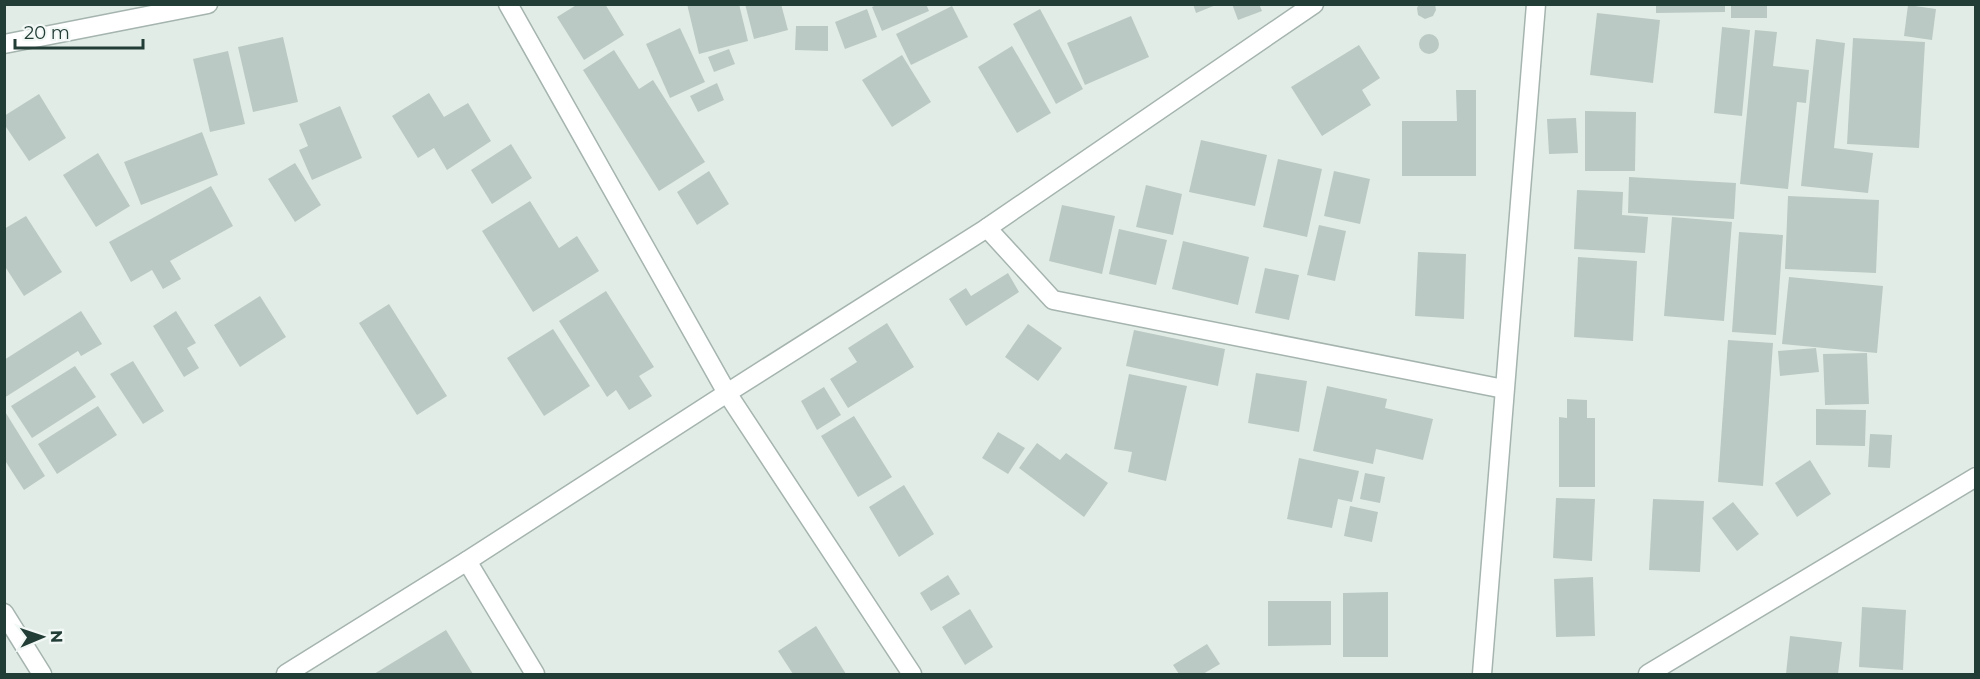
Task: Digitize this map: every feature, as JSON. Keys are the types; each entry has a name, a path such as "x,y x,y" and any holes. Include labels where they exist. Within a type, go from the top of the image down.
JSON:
{"street":[{"path":"4,44 208,4"},
{"path":"508,4 727,393 912,675"},
{"path":"286,675 987,228 1314,4"},
{"path":"1482,675 1536,4"},
{"path":"987,228 1053,300 1504,389"},
{"path":"1648,675 1976,477"},
{"path":"467,561 535,675"},
{"path":"4,613 42,675"}],"building":[{"path":"578,4 605,4 624,35 584,60 557,17"},
{"path":"687,4 739,4 748,41 699,54"},
{"path":"745,4 781,4 788,30 754,39"},
{"path":"878,4 926,4 929,11 882,31 872,7"},
{"path":"1193,4 1216,4 1216,5 1196,13"},
{"path":"1232,4 1259,4 1262,11 1238,20"},
{"path":"1419,4 1435,4 1436,10 1433,16 1425,19 1418,15"},
{"path":"1656,4 1725,4 1725,12 1656,13"},
{"path":"1731,4 1767,4 1767,18 1731,18"},
{"path":"1908,5 1936,9 1932,40 1904,36"},
{"path":"952,6 968,37 911,65 896,34"},
{"path":"867,9 877,37 845,49 835,22"},
{"path":"1040,9 1083,89 1056,104 1013,24"},
{"path":"1597,13 1660,20 1653,83 1590,75"},
{"path":"1131,16 1149,57 1085,85 1067,43"},
{"path":"796,26 828,26 828,51 795,50"},
{"path":"1722,27 1750,30 1742,116 1714,113"},
{"path":"680,28 705,82 670,98 646,44"},
{"path":"1755,30 1777,32 1773,66 1809,70 1806,103 1797,102 1788,189 1740,184"},
{"path":"1429,34 1436,37 1439,44 1436,51 1429,54 1422,51 1419,44 1422,37"},
{"path":"283,37 298,102 253,112 238,47"},
{"path":"1853,38 1925,42 1919,148 1847,144"},
{"path":"1816,39 1845,43 1834,148 1873,153 1868,193 1801,186"},
{"path":"1359,45 1380,78 1362,90 1371,105 1322,136 1291,87"},
{"path":"1012,46 1051,113 1017,133 978,67"},
{"path":"729,49 735,64 714,72 708,57"},
{"path":"614,50 639,89 653,80 705,162 659,191 583,70"},
{"path":"228,51 245,124 210,132 193,59"},
{"path":"902,55 931,102 892,127 862,80"},
{"path":"717,83 724,100 698,112 690,96"},
{"path":"1456,90 1476,90 1476,176 1402,176 1402,121 1457,121"},
{"path":"429,93 444,117 468,103 491,141 447,170 434,148 418,158 392,116"},
{"path":"39,94 66,138 29,161 4,124 4,116"},
{"path":"340,106 362,158 312,180 299,150 308,146 299,124"},
{"path":"1585,111 1636,112 1635,171 1585,171"},
{"path":"1576,118 1578,153 1549,154 1547,119"},
{"path":"202,132 218,175 141,205 124,162"},
{"path":"1201,140 1267,155 1255,206 1189,192"},
{"path":"511,144 532,178 492,204 471,170"},
{"path":"98,153 130,206 96,227 63,175"},
{"path":"1278,159 1322,169 1307,237 1263,227"},
{"path":"295,163 321,205 295,222 268,179"},
{"path":"709,171 729,204 697,225 677,192"},
{"path":"1334,171 1370,179 1360,224 1324,216"},
{"path":"1629,177 1736,183 1734,219 1628,213"},
{"path":"1146,185 1182,194 1173,235 1136,227"},
{"path":"211,186 233,226 170,261 181,279 163,289 152,270 131,282 109,242"},
{"path":"1577,190 1623,192 1622,215 1648,217 1645,253 1574,249"},
{"path":"1788,196 1879,200 1876,273 1785,269"},
{"path":"530,201 559,248 577,236 599,271 533,312 482,231"},
{"path":"1062,205 1115,216 1102,274 1049,261"},
{"path":"26,216 62,272 24,296 4,265 4,229"},
{"path":"1672,217 1732,222 1724,321 1664,316"},
{"path":"1319,225 1346,231 1335,281 1307,275"},
{"path":"1119,229 1167,240 1156,285 1109,274"},
{"path":"1739,232 1783,235 1776,335 1732,332"},
{"path":"1183,241 1249,257 1238,305 1172,289"},
{"path":"1418,252 1466,254 1464,319 1415,316"},
{"path":"1578,257 1637,261 1633,341 1574,337"},
{"path":"1265,268 1299,275 1289,320 1255,313"},
{"path":"1008,273 1019,292 966,326 949,299 966,288 971,296"},
{"path":"1789,277 1883,286 1877,353 1782,344"},
{"path":"606,291 654,367 639,376 652,396 629,410 616,390 607,397 559,321"},
{"path":"260,296 286,337 240,367 214,325"},
{"path":"389,304 447,396 417,415 359,323"},
{"path":"81,311 102,344 81,356 78,351 4,398 4,360"},
{"path":"176,311 196,343 187,348 199,368 184,377 153,326"},
{"path":"887,323 914,367 848,408 830,379 857,362 848,348"},
{"path":"1028,324 1062,348 1038,381 1005,357"},
{"path":"553,329 590,386 544,416 507,358"},
{"path":"1134,330 1225,349 1218,386 1126,366"},
{"path":"1728,340 1773,343 1763,486 1718,482"},
{"path":"1816,348 1819,372 1780,376 1778,351"},
{"path":"1867,353 1869,404 1825,405 1823,354"},
{"path":"133,361 164,411 143,424 110,374"},
{"path":"75,366 96,397 32,438 11,406"},
{"path":"1256,373 1307,381 1299,432 1248,423"},
{"path":"1129,374 1187,386 1166,481 1128,472 1132,452 1114,449"},
{"path":"1327,386 1387,399 1385,408 1433,419 1423,460 1376,449 1373,464 1313,451"},
{"path":"824,387 841,415 817,430 801,401"},
{"path":"1567,399 1587,400 1587,418 1595,418 1595,487 1559,487 1559,417 1567,418"},
{"path":"98,406 117,435 57,474 38,444"},
{"path":"1816,409 1866,410 1865,446 1816,445"},
{"path":"4,410 45,476 24,490 4,459"},
{"path":"854,416 892,477 858,497 821,436"},
{"path":"998,432 1025,448 1008,474 982,458"},
{"path":"1870,434 1892,435 1890,468 1868,467"},
{"path":"1037,443 1060,460 1066,453 1108,483 1084,517 1019,468"},
{"path":"1299,458 1359,471 1352,502 1338,499 1332,528 1287,519"},
{"path":"1810,460 1831,494 1797,517 1775,483"},
{"path":"1365,473 1385,477 1380,503 1360,499"},
{"path":"904,485 934,534 899,557 869,507"},
{"path":"1556,498 1595,499 1592,561 1553,558"},
{"path":"1653,499 1704,501 1700,572 1649,570"},
{"path":"1733,502 1759,534 1737,551 1712,518"},
{"path":"1350,506 1378,512 1372,542 1344,536"},
{"path":"948,575 960,594 931,611 920,593"},
{"path":"1593,577 1595,636 1556,637 1554,579"},
{"path":"1388,592 1388,657 1343,657 1343,593"},
{"path":"1268,601 1331,601 1331,645 1268,646"},
{"path":"1862,607 1906,610 1903,670 1859,667"},
{"path":"970,609 993,647 965,665 942,627"},
{"path":"816,626 846,674 793,674 778,651"},
{"path":"446,630 473,674 374,674"},
{"path":"1790,636 1842,642 1838,674 1786,674"},
{"path":"1207,644 1220,664 1203,674 1179,674 1173,665"}]}
